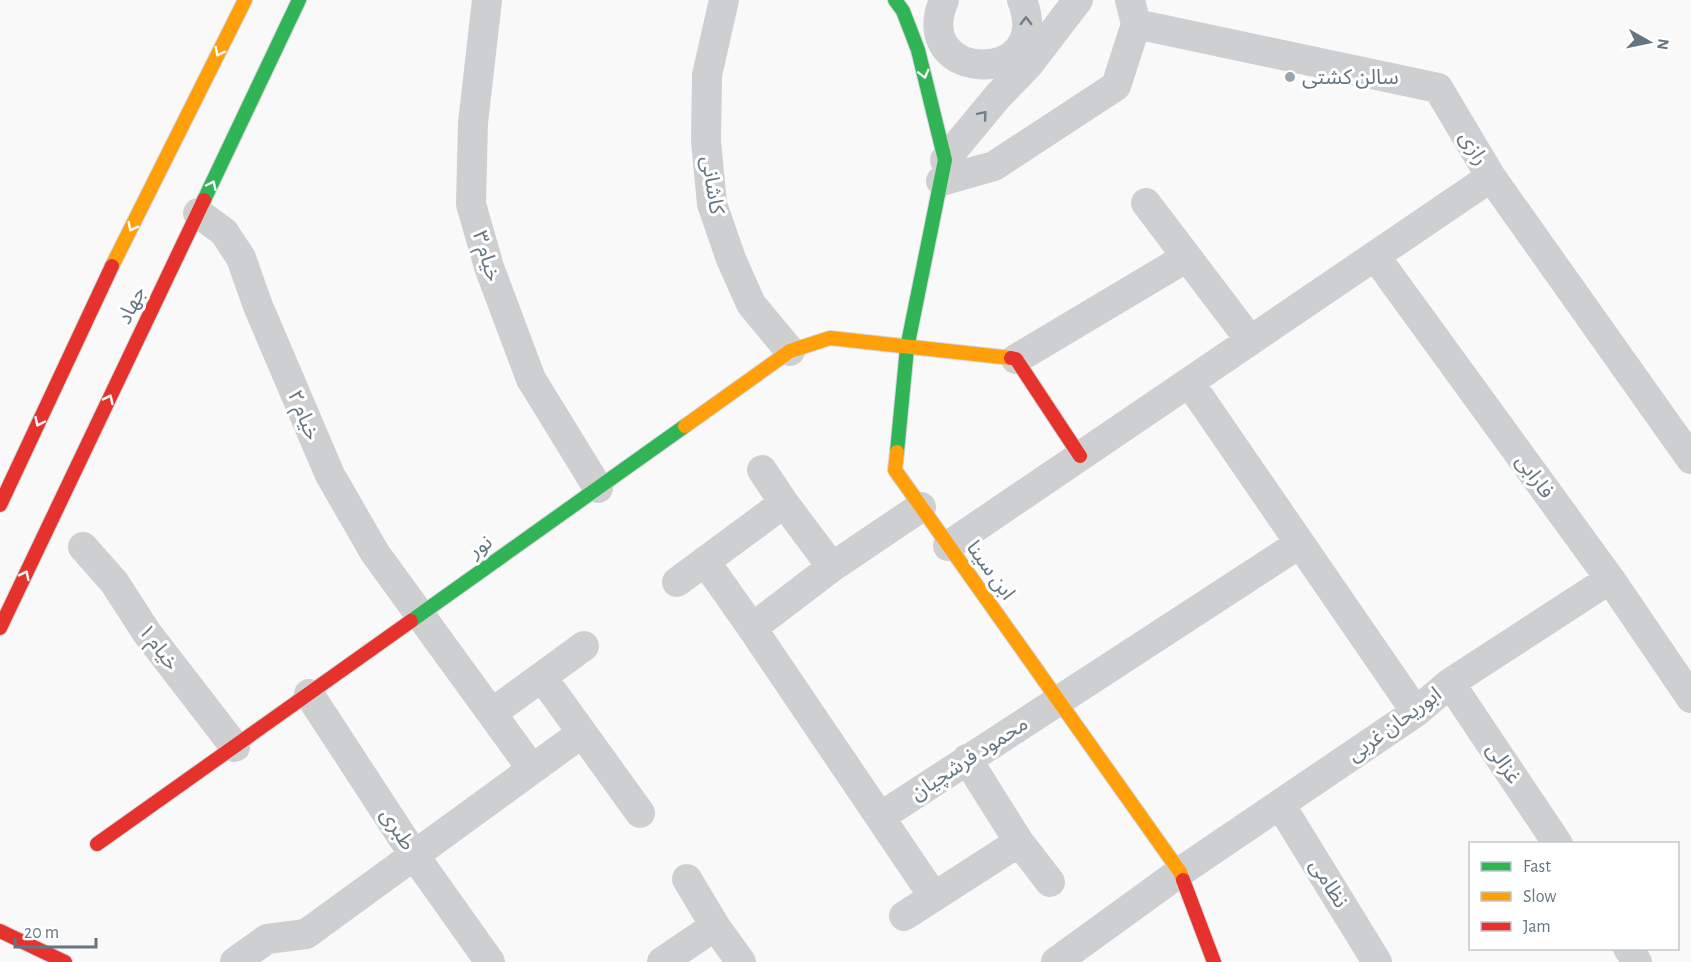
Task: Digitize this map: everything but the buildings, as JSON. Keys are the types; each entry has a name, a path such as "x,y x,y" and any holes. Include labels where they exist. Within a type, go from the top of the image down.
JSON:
{"street":[{"name":"جهاد","path":"0,505 123,244 245,0"},
{"name":"جهاد","path":"0,628 299,0"},
{"name":"خیام ۳","path":"487,0 473,123 471,204 489,267 531,379 598,488"},
{"name":"کاشانی","path":"724,0 707,75 706,141 712,204 731,259 751,304 790,351"},
{"path":"895,0 930,44 950,51 961,61 975,66 990,66 1022,58"},
{"path":"943,170 930,44 944,0"},
{"path":"1022,0 1028,25 1022,58"},
{"path":"943,170 998,96 1022,58 1078,0"},
{"path":"943,170 994,166 1116,86 1133,12"},
{"name":"رازی","path":"1133,12 1438,88 1491,177 1691,459"},
{"name":"ابن سینا","path":"943,170 907,348 895,470 1180,872 1214,962"},
{"path":"948,546 1491,177"},
{"path":"1146,203 1250,340"},
{"name":"خیام ۲","path":"198,213 224,232 242,258 258,306 330,475 375,553 532,769"},
{"path":"1080,456 1016,359 1187,256"},
{"name":"فارابی","path":"1375,256 1610,579 1691,698"},
{"name":"نور","path":"97,844 790,351 830,338 1016,359"},
{"path":"1189,382 1416,711"},
{"path":"762,470 784,504 832,567"},
{"path":"677,582 784,504"},
{"path":"752,627 832,567 921,507"},
{"name":"محمود فرشچیان","path":"880,817 1299,544"},
{"name":"خیام ۱","path":"83,547 114,582 147,633 235,747"},
{"path":"705,561 934,897"},
{"name":"ابوریحان غربی","path":"1056,962 1180,872 1416,711 1450,683 1610,579"},
{"path":"492,714 584,646"},
{"path":"542,677 640,813"},
{"name":"غزالی","path":"1450,683 1557,842"},
{"name":"طبری","path":"309,694 414,855 490,962"},
{"path":"235,962 267,939 306,934 582,733"},
{"path":"967,759 1019,842 1050,882"},
{"name":"نظامی","path":"1280,804 1377,962"},
{"path":"904,916 1019,842"},
{"path":"687,879 715,926 741,962"},
{"path":"662,962 715,926"},
{"path":"0,931 65,962"}],"traffic: fast":[{"path":"204,200 299,0"},
{"path":"895,0 903,11 918,50 945,160 907,348 897,452"},
{"path":"411,621 685,426"}],"traffic: slow":[{"path":"112,266 245,0"},
{"path":"685,426 790,351 830,338 1011,358"},
{"path":"897,452 895,470 1180,872 1183,880"}],"traffic: jam":[{"path":"0,628 204,200"},
{"path":"0,505 112,266"},
{"path":"1011,358 1016,359 1080,456"},
{"path":"97,844 411,621"},
{"path":"1183,880 1214,962"},
{"path":"0,931 65,962"}],"place":[{"name":"سالن کشتی","path":"1290,77"}]}
